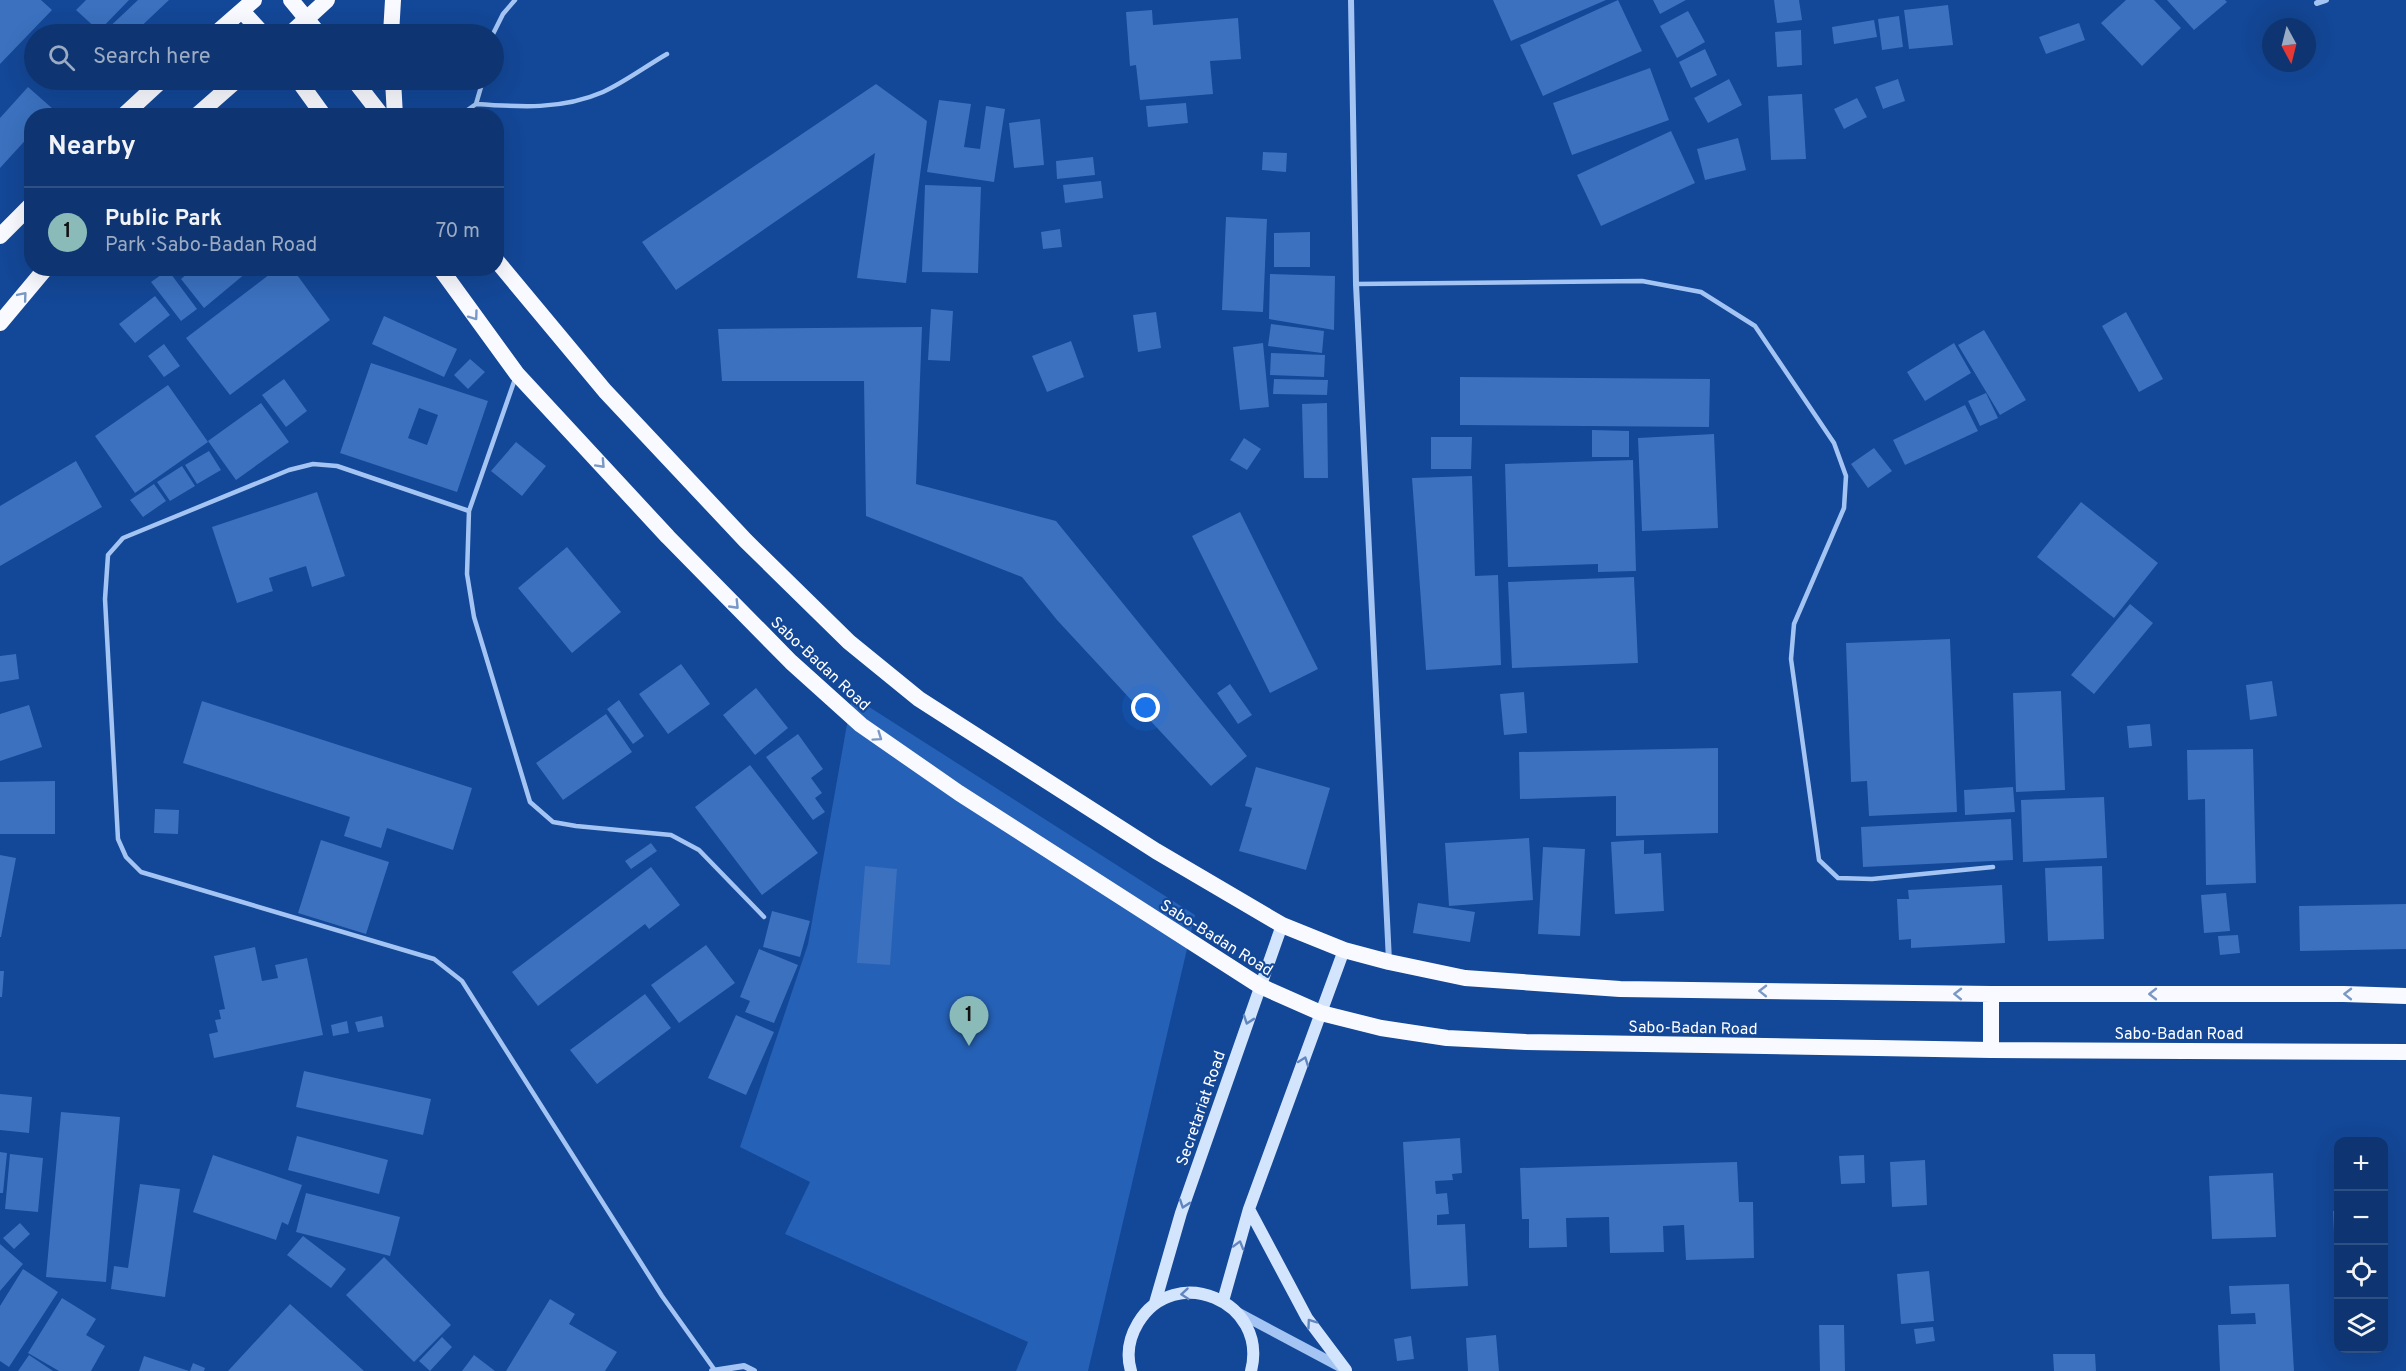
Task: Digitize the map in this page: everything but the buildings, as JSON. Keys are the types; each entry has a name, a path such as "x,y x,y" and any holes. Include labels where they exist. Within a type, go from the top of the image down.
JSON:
{"highway":[{"path":"291,0 312,24"},
{"path":"302,24 327,0"},
{"path":"392,24 393,0"},
{"path":"225,24 245,4 257,24"},
{"path":"132,108 151,90"},
{"path":"205,108 226,90"},
{"path":"305,90 318,108"},
{"path":"362,90 376,108"},
{"path":"394,90 395,108"},
{"path":"0,236 24,212"},
{"path":"504,270 605,391 746,541 849,642 919,699 1156,851 1282,925 1344,950 1465,978 1620,989 2406,996"},
{"path":"0,323 39,276"},
{"name":"Sabo-Badan Road","path":"446,276 517,374 668,537 791,662 861,725 959,793 1260,986 1321,1013 1380,1028 1447,1038 1526,1042 1991,1050 2406,1052"},
{"path":"1991,994 1991,1050"}],"main road":[{"name":"Secretariat Road","path":"1155,1303 1181,1213 1282,925"},
{"path":"1223,1301 1249,1209 1344,950"},
{"path":"1249,1209 1308,1318 1346,1370"},
{"path":"1131,1371 1128,1346 1133,1330 1142,1315 1155,1303 1171,1295 1188,1292 1206,1294 1223,1301 1237,1312 1248,1326 1253,1343 1254,1362 1251,1371"}],"street":[{"path":"1351,0 1356,284 1389,962"},
{"path":"2317,3 2326,0"},
{"path":"1237,1312 1346,1370"},
{"path":"713,1370 744,1366 754,1371"}],"lane":[{"path":"498,24 515,0"},
{"path":"470,108 476,104 528,107 573,102 604,91 666,54"},
{"path":"476,104 480,90"},
{"path":"1356,284 1642,281 1701,292 1755,326 1833,443 1846,476 1844,508 1794,624 1791,659 1819,860 1839,878 1872,879 1992,867"},
{"path":"517,374 506,400 469,512 467,574 474,617 530,802 553,822 671,835 699,850 764,917"},
{"path":"469,512 337,466 313,464 289,470 123,538 108,555 105,599 118,839 126,857 141,872 434,959 462,981 662,1296 713,1370"}],"shaded area":[{"path":"852,696 1195,915 1088,1371 1016,1371 1028,1342 785,1234 810,1182 740,1147 808,944"}],"place":[{"name":"Public Park","path":"969,1046"}]}
